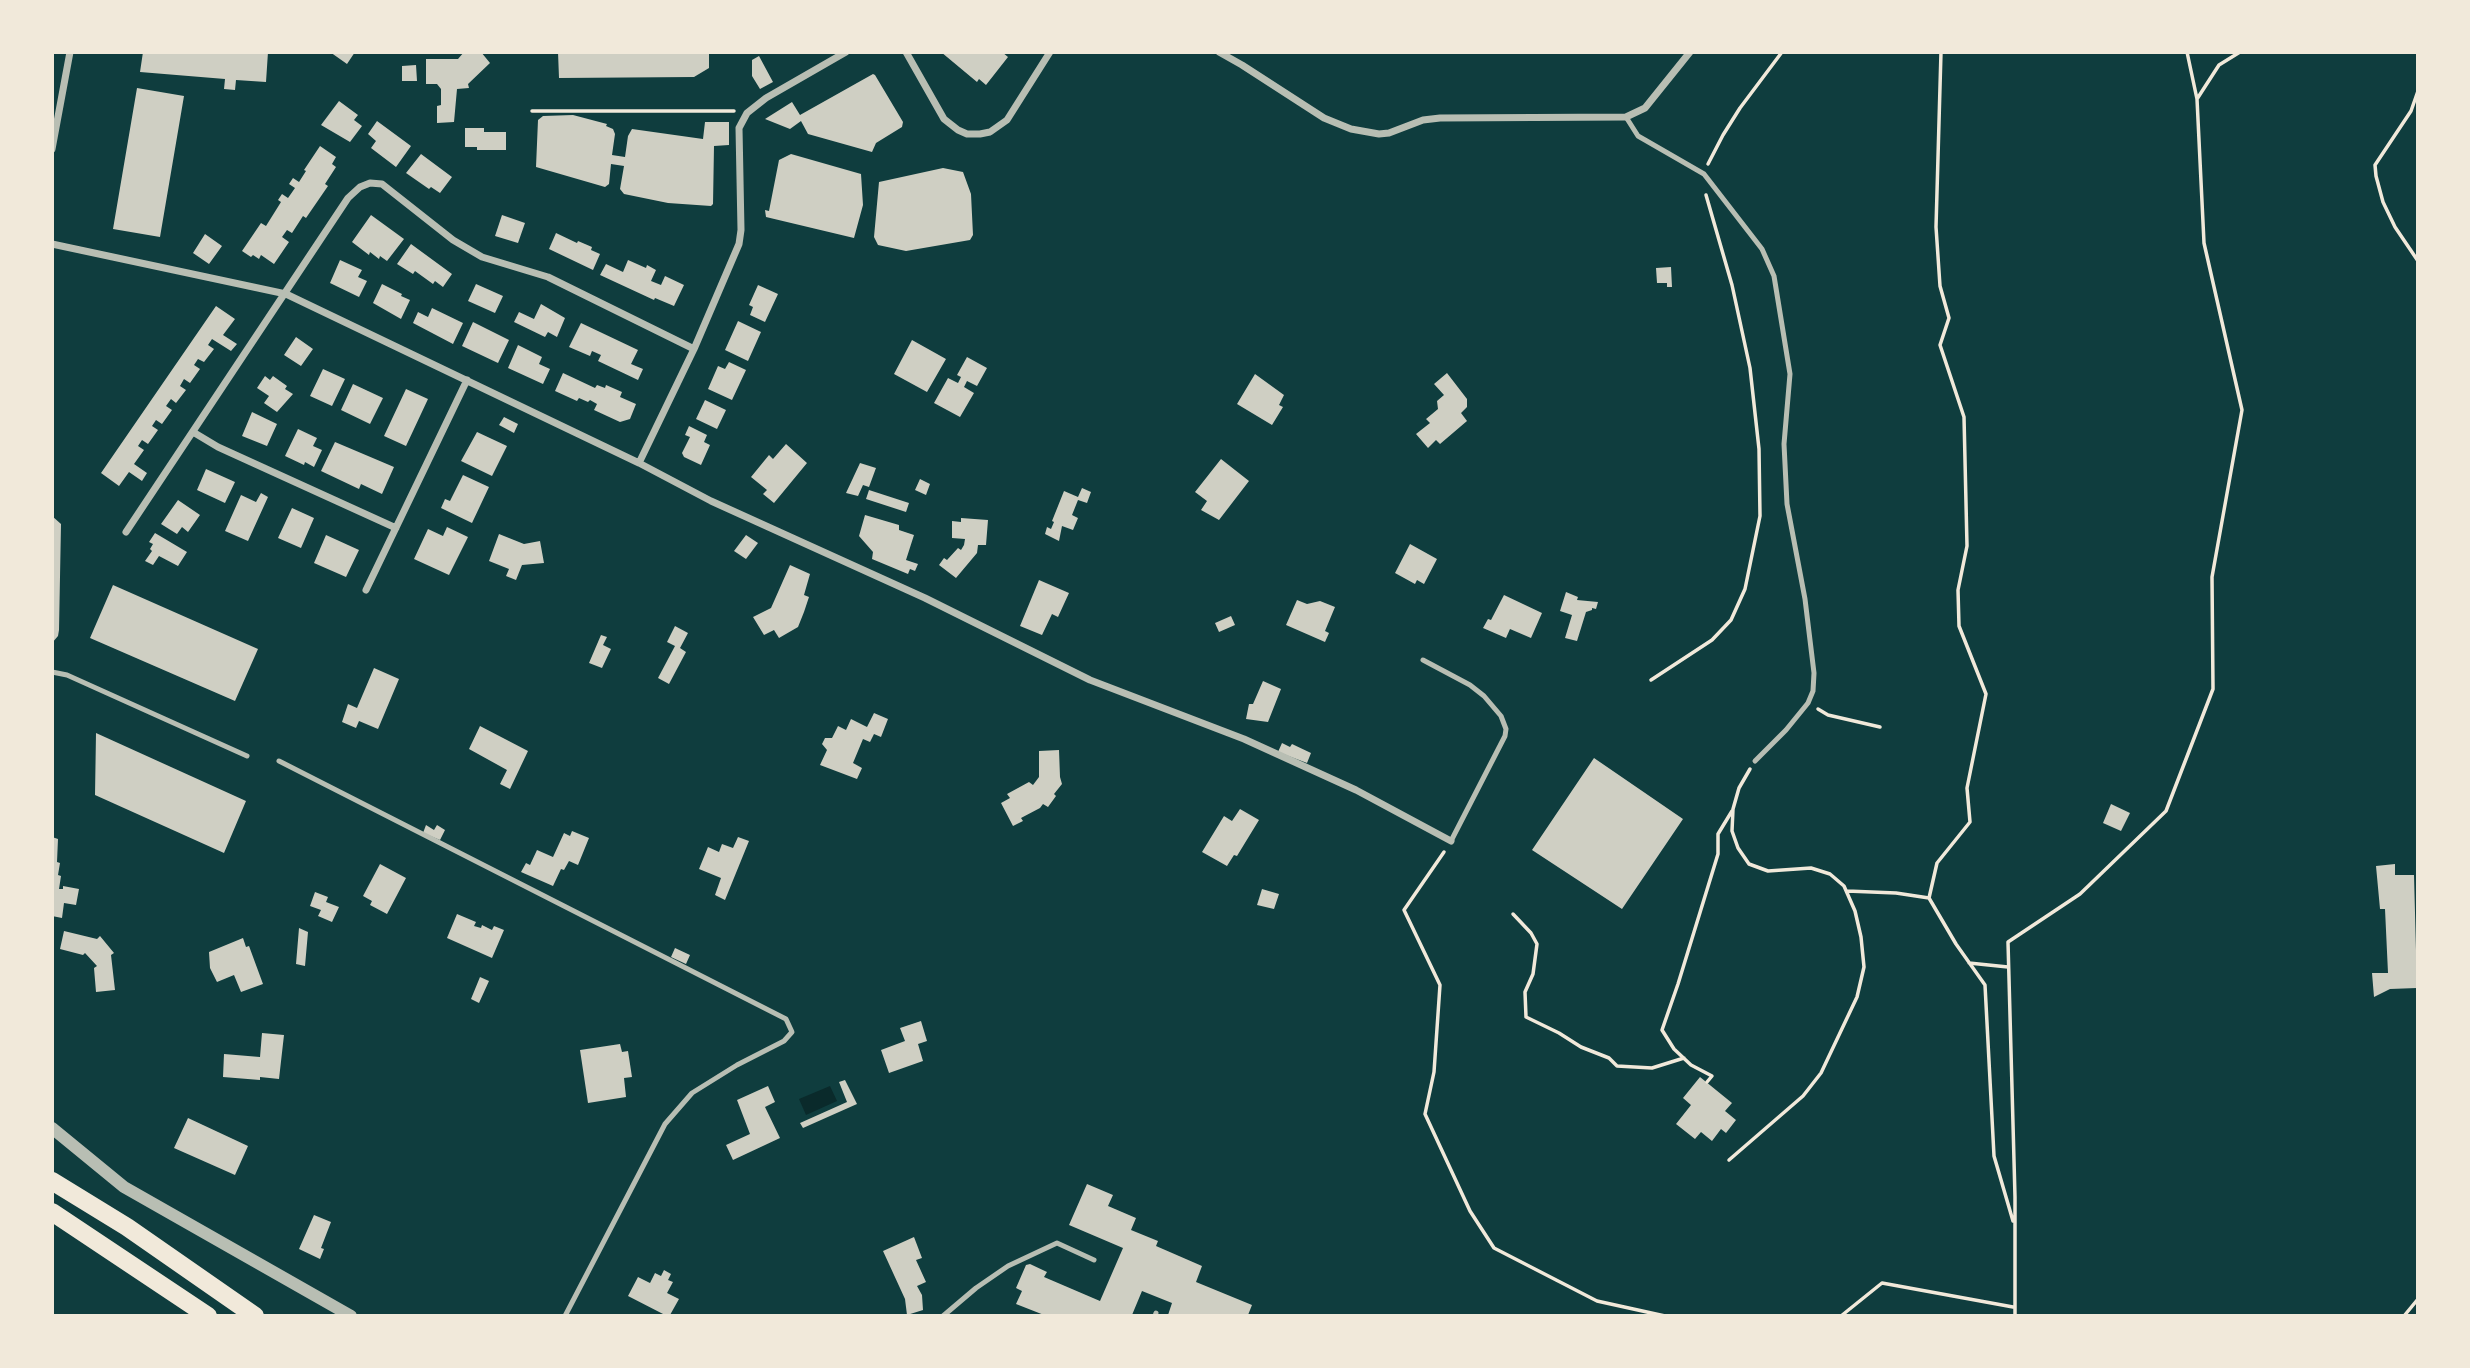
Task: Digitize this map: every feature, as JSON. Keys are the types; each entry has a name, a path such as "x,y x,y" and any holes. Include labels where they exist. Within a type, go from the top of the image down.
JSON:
{"main road":[{"path":"52,1181 127,1227 255,1315"},
{"path":"52,1212 208,1315"},
{"path":"174,1293 198,1315"}],"street":[{"path":"52,149 70,52"},
{"path":"639,463 694,349 739,244 739,128 747,113 766,99 846,52"},
{"path":"906,52 944,119 958,130 979,134 990,132 1007,120 1049,52"},
{"path":"1219,52 1324,118 1368,133 1389,133 1423,120 1440,118 1626,117 1645,108 1690,52"},
{"path":"126,532 348,198 360,187 370,183 382,184 453,240 482,257 548,277 694,349"},
{"path":"52,244 286,294 639,463 711,501 925,598 1090,680 1244,740 1356,790 1451,841"},
{"path":"366,590 467,380"},
{"path":"193,432 218,447 396,528"},
{"path":"52,1128 124,1187 351,1315"}],"lane":[{"path":"1626,117 1638,136 1704,174 1762,249 1773,276 1789,367 1785,475 1787,504 1805,599 1813,661 1813,691 1808,703 1786,730 1755,761"},
{"path":"1423,660 1470,685 1484,696 1501,716 1506,729 1451,841"},
{"path":"52,672 67,675 247,756"},
{"path":"279,761 786,1019 792,1032 784,1041 737,1065 692,1093 665,1124 565,1315"},
{"path":"943,1315 1008,1266 1057,1243 1094,1260"}],"path":[{"path":"1651,680 1712,640 1731,620 1745,589 1760,516 1759,449 1750,368 1732,285 1706,201 1704,174 1723,135 1782,52"},
{"path":"1941,52 1936,227 1940,286 1949,318 1940,345 1964,417 1968,546 1958,590 1959,626 1986,694 1967,788 1970,822 1937,863 1929,898 1984,985 1994,1156 2014,1226"},
{"path":"2015,1315 2008,942 2080,894 2166,811 2213,689 2212,577 2242,410 2204,243 2197,99 2187,52"},
{"path":"2197,99 2219,65 2240,52"},
{"path":"2417,90 2410,111 2375,165 2383,202 2417,261"},
{"path":"532,111 747,113"},
{"path":"1808,703 1828,715 1880,727"},
{"path":"1729,1160 1803,1096 1821,1073 1857,998 1864,967 1861,937 1844,886 1830,874 1811,868 1768,871 1749,864 1732,831 1733,809 1739,788 1755,761"},
{"path":"1707,1082 1712,1076 1691,1065 1674,1049 1662,1030 1718,854 1718,834 1733,809"},
{"path":"1451,841 1404,909 1440,985 1434,1072 1424,1114 1470,1211 1494,1248 1597,1301 1665,1315"},
{"path":"1846,891 1896,893 1929,898"},
{"path":"1513,914 1531,933 1537,944 1533,974 1525,992 1526,1017 1581,1047 1609,1058 1617,1066 1653,1068 1684,1058"},
{"path":"1969,963 2008,967"},
{"path":"1841,1315 1882,1283 2013,1307"},
{"path":"2404,1315 2417,1299"}],"water":[{"path":"830,1086 837,1101 806,1115 799,1099"}],"building":[{"path":"143,52 268,52 266,82 236,80 235,90 224,89 225,79 140,72"},
{"path":"330,52 355,52 347,64"},
{"path":"464,52 481,52 490,63 468,84 469,88 457,89 454,122 437,123 441,89 437,84 426,84 426,59 458,59"},
{"path":"558,52 709,52 709,68 694,77 559,78"},
{"path":"941,52 1002,52 1008,57 986,85 979,79 977,82"},
{"path":"759,56 773,82 760,89 752,76 752,60"},
{"path":"416,65 417,81 402,81 402,66"},
{"path":"873,74 903,122 902,127 876,143 872,152 808,134 801,121 790,129 765,119 792,102 800,115"},
{"path":"137,88 184,96 160,237 113,229"},
{"path":"339,101 358,115 354,120 362,126 350,142 321,125"},
{"path":"573,115 607,124 615,134 612,155 625,157 628,136 632,129 703,139 705,122 729,122 729,145 714,146 713,204 668,203 624,194 620,189 624,166 611,164 609,184 605,187 536,167 538,120 543,116"},
{"path":"377,121 411,146 396,167 371,148 376,141 368,134"},
{"path":"465,128 484,128 484,132 506,132 506,150 477,150 477,147 465,147"},
{"path":"320,146 336,157 332,164 336,167 325,184 328,186 306,218 303,216 292,233 287,230 282,237 289,242 274,264 261,255 259,259 242,251 261,223 266,226 281,202 278,200 282,194 288,198 295,188 289,184 293,178 299,182"},
{"path":"421,154 452,177 440,193 431,187 429,189 406,173"},
{"path":"791,154 861,174 863,205 854,238 766,217 765,210 769,211 779,160"},
{"path":"943,168 963,172 971,194 973,235 970,240 906,251 878,245 874,237 879,182"},
{"path":"371,215 404,239 387,261 370,252 369,255 352,242"},
{"path":"502,215 525,223 518,243 495,236"},
{"path":"556,233 592,247 591,250 600,254 593,270 549,249"},
{"path":"205,234 222,246 209,264 193,253"},
{"path":"411,244 452,274 443,287 397,264"},
{"path":"340,260 362,270 358,277 367,281 359,297 330,283"},
{"path":"628,260 656,270 651,281 661,285 665,276 684,285 674,306 655,298 654,300 600,275 606,264 623,272"},
{"path":"1671,267 1672,287 1667,287 1667,283 1657,283 1656,268"},
{"path":"382,284 410,300 401,319 373,303"},
{"path":"476,284 503,296 495,313 468,301"},
{"path":"758,285 778,294 765,322 750,315 753,307 749,305"},
{"path":"541,304 565,318 557,337 548,332 545,337 514,322 519,312 534,319"},
{"path":"216,306 235,319 223,335 237,344 231,351 212,339 208,345 214,349 204,362 198,359 194,365 200,369 190,383 184,379 180,386 186,390 176,403 171,399 166,406 172,410 162,424 156,420 152,426 158,430 148,444 142,440 138,446 144,450 134,464 147,473 142,481 129,472 119,486 101,473"},
{"path":"432,308 463,323 453,344 413,323 418,312 428,317"},
{"path":"738,321 761,332 748,361 725,350"},
{"path":"473,322 509,340 498,363 462,346"},
{"path":"581,323 638,350 631,364 643,369 638,380 598,361 601,355 592,351 590,356 569,347"},
{"path":"296,337 313,349 301,366 284,355"},
{"path":"912,340 946,359 927,392 894,374"},
{"path":"518,345 542,357 539,364 550,369 543,384 508,368"},
{"path":"967,357 987,368 977,386 967,381 964,387 974,393 960,417 934,403 948,378 958,383 961,377 957,375"},
{"path":"729,362 746,370 732,400 708,389 718,366 725,369"},
{"path":"323,369 345,379 332,406 310,396"},
{"path":"563,373 595,388 597,385 605,388 606,385 622,392 620,397 636,404 630,419 620,422 594,410 597,404 590,400 588,402 579,398 577,401 555,391"},
{"path":"1447,373 1467,399 1467,407 1461,413 1467,421 1440,444 1436,440 1428,448 1416,434 1430,423 1426,419 1438,409 1437,401 1444,395 1434,384"},
{"path":"1255,374 1284,395 1279,405 1283,407 1272,425 1237,404"},
{"path":"265,376 270,380 273,376 293,394 277,412 264,403 269,396 257,388"},
{"path":"353,384 383,398 370,424 341,410"},
{"path":"406,389 428,399 406,446 384,436"},
{"path":"705,400 726,410 717,429 696,419"},
{"path":"252,412 277,424 267,446 242,436"},
{"path":"504,417 518,424 514,433 499,425"},
{"path":"689,426 707,435 704,442 710,445 701,465 684,457 682,453 690,437 685,435"},
{"path":"298,429 317,438 313,446 322,450 314,467 285,456"},
{"path":"477,432 507,446 492,476 461,461"},
{"path":"335,442 394,467 382,494 361,484 359,489 321,471"},
{"path":"786,444 807,463 774,503 763,494 767,490 751,477 769,455 773,459"},
{"path":"1221,459 1249,481 1219,520 1201,510 1207,501 1195,492"},
{"path":"860,463 876,468 869,487 863,485 858,496 846,493"},
{"path":"206,469 235,482 225,503 197,490"},
{"path":"463,475 489,487 472,523 441,508 445,499 450,501"},
{"path":"920,479 930,484 926,495 915,490"},
{"path":"1082,488 1091,492 1087,503 1078,500 1072,515 1078,518 1073,530 1062,526 1059,541 1045,534 1047,527 1051,529 1064,491 1078,497"},
{"path":"869,490 909,503 906,512 866,499"},
{"path":"261,493 268,497 248,541 225,531 241,495 256,502"},
{"path":"178,500 200,515 188,532 182,527 177,534 161,524"},
{"path":"292,508 314,518 301,548 278,538"},
{"path":"865,515 899,525 899,530 914,535 906,560 918,564 915,571 910,569 908,574 872,559 873,552 859,536"},
{"path":"52,516 61,524 59,630 52,643"},
{"path":"961,518 988,520 986,545 978,545 977,553 956,578 939,565 944,558 947,560 964,545 965,539 952,538 952,521 961,522"},
{"path":"447,527 468,537 449,575 414,559 428,529 443,536"},
{"path":"155,533 187,552 178,566 159,556 153,565 145,561 152,551 150,549 153,544 149,542"},
{"path":"499,534 524,544 540,541 544,563 522,565 516,580 506,576 509,569 489,561"},
{"path":"326,535 359,550 346,577 314,563"},
{"path":"746,535 758,543 746,559 734,551"},
{"path":"1410,544 1437,559 1424,584 1417,580 1415,584 1395,573"},
{"path":"790,565 810,574 804,595 809,597 804,612 798,627 779,638 774,630 764,635 753,617 771,608"},
{"path":"1039,580 1069,593 1058,617 1052,614 1042,635 1020,626"},
{"path":"113,585 258,649 235,701 90,638"},
{"path":"1566,592 1578,597 1577,600 1598,602 1596,609 1592,608 1586,612 1577,641 1565,638 1572,615 1560,611"},
{"path":"1504,595 1542,613 1531,638 1510,629 1506,638 1483,628 1488,619 1491,620"},
{"path":"1297,600 1307,604 1320,601 1335,607 1325,631 1329,633 1325,642 1286,625"},
{"path":"1231,616 1235,625 1219,632 1215,623"},
{"path":"675,626 688,633 680,648 686,652 669,684 658,678 675,646 667,642"},
{"path":"601,635 607,637 603,645 611,649 602,668 589,663"},
{"path":"374,668 399,679 378,729 359,721 356,728 342,722 348,704 357,708"},
{"path":"1263,681 1281,689 1268,722 1246,719 1249,704 1253,704"},
{"path":"874,713 888,719 881,737 874,734 870,742 863,739 853,763 862,768 857,779 820,765 827,750 822,744 825,738 832,738 838,726 846,730 851,719 867,727"},
{"path":"480,726 528,751 510,789 500,784 507,770 469,749"},
{"path":"96,733 246,801 224,853 95,795"},
{"path":"1282,743 1290,747 1292,744 1311,753 1307,763 1278,752"},
{"path":"1059,750 1062,784 1054,794 1056,796 1048,807 1043,804 1013,826 1001,803 1010,798 1007,794 1029,782 1033,785 1039,777 1039,751"},
{"path":"1594,758 1683,819 1622,909 1532,850"},
{"path":"2111,804 2130,813 2121,831 2103,823"},
{"path":"1240,809 1259,820 1237,856 1234,855 1227,866 1202,852 1224,816 1232,821"},
{"path":"426,825 434,830 437,825 445,830 440,840 423,833"},
{"path":"572,831 589,838 578,865 569,861 564,870 561,869 553,886 521,872 526,863 530,865 537,850 553,857 564,833 570,836"},
{"path":"52,837 58,839 58,875 61,876 59,889 63,889 63,886 79,889 76,905 64,903 62,918 52,916"},
{"path":"738,837 749,841 725,900 715,895 721,878 699,869 708,847 719,852 722,844 733,848"},
{"path":"380,864 406,878 387,914 370,905 372,901 363,896"},
{"path":"2395,864 2395,875 2414,875 2417,988 2390,989 2374,997 2372,973 2388,973 2385,909 2380,909 2376,866"},
{"path":"1262,889 1279,894 1274,909 1257,905"},
{"path":"315,892 328,897 326,902 339,907 332,922 318,916 321,910 310,906"},
{"path":"457,914 476,922 474,926 481,928 482,925 492,930 494,926 504,930 492,958 447,938"},
{"path":"299,928 308,932 305,966 296,964"},
{"path":"64,931 97,939 100,936 114,953 111,955 115,990 96,992 94,968 97,966 85,953 83,955 60,949"},
{"path":"243,938 246,947 249,946 263,984 241,992 234,975 217,982 210,968 209,952"},
{"path":"675,948 690,955 686,964 671,957"},
{"path":"480,977 489,981 479,1003 471,999"},
{"path":"921,1021 927,1041 918,1044 923,1061 889,1073 881,1050 905,1041 900,1028"},
{"path":"262,1033 284,1035 279,1079 223,1077 224,1054 260,1057"},
{"path":"620,1044 622,1052 628,1051 632,1077 624,1078 626,1097 588,1103 580,1050"},
{"path":"1700,1077 1732,1103 1725,1111 1736,1120 1726,1133 1721,1129 1712,1141 1701,1132 1695,1139 1676,1124 1691,1105 1683,1098"},
{"path":"845,1080 857,1104 803,1128 800,1123 847,1102 839,1082"},
{"path":"768,1086 775,1102 765,1107 780,1138 733,1160 726,1145 750,1134 737,1100"},
{"path":"188,1118 248,1146 235,1175 174,1148"},
{"path":"1087,1184 1113,1195 1108,1206 1136,1218 1131,1230 1158,1241 1156,1246 1202,1266 1196,1282 1252,1305 1248,1315 1168,1315 1172,1303 1142,1291 1132,1315 1044,1315 1016,1304 1022,1291 1016,1288 1026,1265 1030,1264 1047,1272 1044,1277 1100,1301 1123,1248 1069,1225"},
{"path":"314,1215 331,1222 321,1248 324,1249 320,1259 299,1249"},
{"path":"914,1237 922,1258 916,1260 926,1282 917,1286 922,1295 923,1310 907,1315 905,1299 883,1251"},
{"path":"664,1270 671,1274 668,1280 673,1282 667,1293 679,1299 670,1315 628,1296 638,1277 650,1283 655,1273 661,1276"}]}
